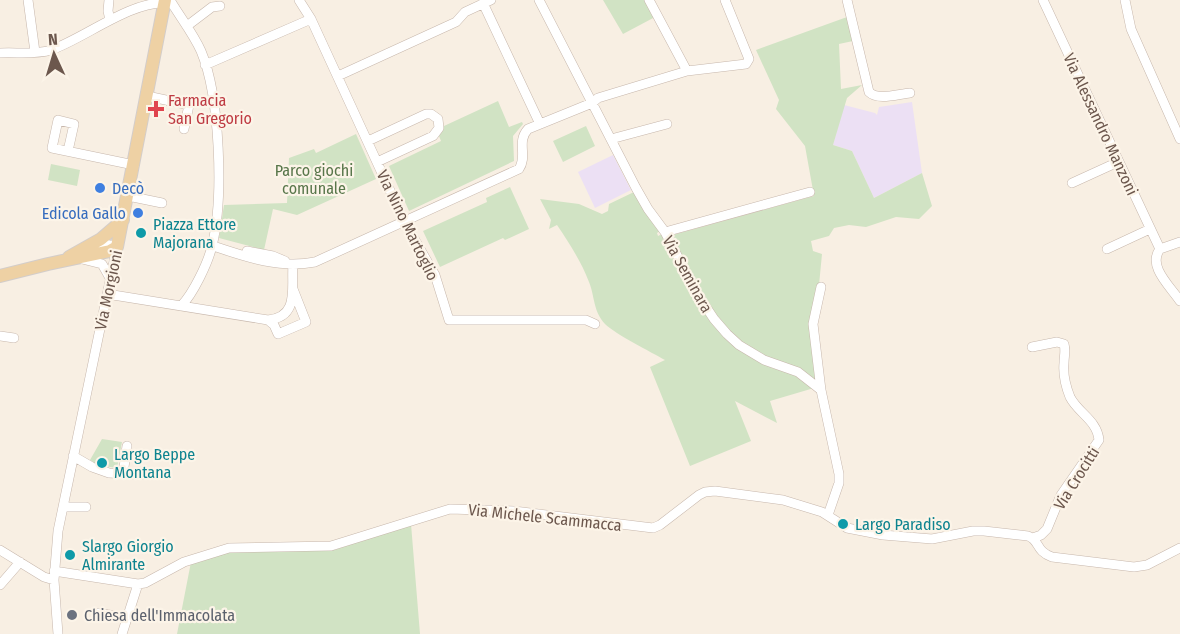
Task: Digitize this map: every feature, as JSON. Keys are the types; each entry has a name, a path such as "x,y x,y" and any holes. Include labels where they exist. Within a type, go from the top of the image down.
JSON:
{"main road":[{"name":"Via Morgioni","path":"117,247 166,3"},
{"path":"80,255 123,220"},
{"path":"0,276 80,255 110,251 117,247"}],"street":[{"path":"28,0 35,52"},
{"path":"109,0 110,20"},
{"name":"Via Nino Martoglio","path":"299,0 311,19 404,221 435,275 449,320 586,320 595,324"},
{"name":"Via Seminara","path":"539,0 648,209 665,232 696,292 727,334 739,345 764,360 798,372 822,390"},
{"path":"649,0 687,71"},
{"path":"213,246 270,263 315,262 519,170 524,157 522,138 528,129 592,103 598,98 687,71 746,64 749,59 725,0"},
{"path":"847,0 869,92 880,97 910,93"},
{"name":"Via Alessandro Manzoni","path":"1042,0 1160,249"},
{"path":"1125,0 1131,29 1180,139"},
{"path":"338,76 456,22 465,12 487,2 540,124"},
{"path":"0,54 50,50 142,7 166,3 187,26 200,51 212,93 217,129 218,205 213,246 190,293 181,306"},
{"path":"187,26 212,7 220,6"},
{"path":"205,65 311,19"},
{"path":"147,96 189,105 184,129"},
{"path":"368,141 426,114 438,119 439,128 433,136 377,162"},
{"path":"611,139 667,124"},
{"path":"68,151 134,165"},
{"path":"1072,183 1119,162"},
{"path":"665,232 810,192"},
{"path":"128,196 162,203"},
{"path":"1107,249 1150,229"},
{"path":"1180,242 1160,249 1155,260 1156,268 1180,300"},
{"name":"Via Morgioni","path":"58,634 54,576 58,531 117,247"},
{"path":"80,255 102,264 110,278"},
{"path":"107,294 268,320 281,318 286,313 293,289 293,264"},
{"path":"822,287 813,324 822,390 839,474 839,483 828,515"},
{"path":"268,320 278,334 306,322 293,289"},
{"path":"0,336 14,338"},
{"name":"Via Crocitti","path":"1032,347 1057,342 1064,344 1064,371 1070,397 1091,420 1099,440 1061,495 1047,529 1041,535 1033,538"},
{"path":"123,474 127,446"},
{"path":"73,456 109,473 148,475"},
{"name":"Via Michele Scammacca","path":"138,584 146,583 184,562 236,546 331,546 450,509 514,511 653,528 699,495 715,491 783,500 809,507 828,515 847,528 865,532 932,539 984,531 1033,538"},
{"path":"63,507 86,507"},
{"path":"1033,538 1043,554 1052,557 1134,567 1147,565 1180,548"},
{"path":"0,550 20,562 54,576 138,584 122,634"},
{"path":"0,585 20,562"},
{"path":"98,613 128,618"}],"shaded area":[{"path":"912,102 922,173 874,198 852,151 833,145 844,105 877,115 879,107"},
{"path":"613,155 631,190 595,208 578,172"}],"green space":[{"path":"603,0 645,0 655,17 623,34"},
{"path":"847,17 853,41 839,44 841,89 862,85 847,98 833,145 852,151 874,198 922,173 932,206 919,219 896,217 866,227 849,225 834,228 829,236 811,241 813,251 822,254 819,285 811,321 817,383 800,368 773,362 738,339 720,321 687,271 669,236 814,196 805,146 776,109 779,100 756,50"},
{"path":"498,101 509,127 522,122 523,124 513,136 514,161 409,211 389,166 441,141 439,136 444,126"},
{"path":"586,126 595,146 563,162 553,141"},
{"name":"Parco giochi comunale","path":"356,134 376,179 297,215 273,209 264,250 219,238 224,205 287,203 289,158 314,149 316,153"},
{"path":"51,164 80,170 77,186 48,180"},
{"path":"510,187 529,229 505,240 503,238 440,267 423,231 487,202 486,198"},
{"path":"634,192 660,231 657,233 658,236 662,234 691,288 689,293 691,297 697,297 753,357 772,368 797,374 814,388 770,401 777,423 735,401 751,441 690,466 650,367 665,360 617,333 601,319 582,267 557,225 549,229 551,220 540,199 579,204 602,214 608,211 609,204"},
{"path":"102,439 122,442 117,468 98,465 90,460"},
{"path":"411,524 420,634 177,634 191,562 229,550 334,550"}],"place":[{"name":"Farmacia San Gregorio","path":"156,109"},
{"name":"Decò","path":"100,188"},
{"name":"Edicola Gallo","path":"138,213"},
{"name":"Piazza Ettore Majorana","path":"141,233"},
{"name":"Largo Beppe Montana","path":"102,463"},
{"name":"Largo Paradiso","path":"843,524"},
{"name":"Slargo Giorgio Almirante","path":"70,555"},
{"name":"Chiesa dell'Immacolata","path":"72,615"}]}
